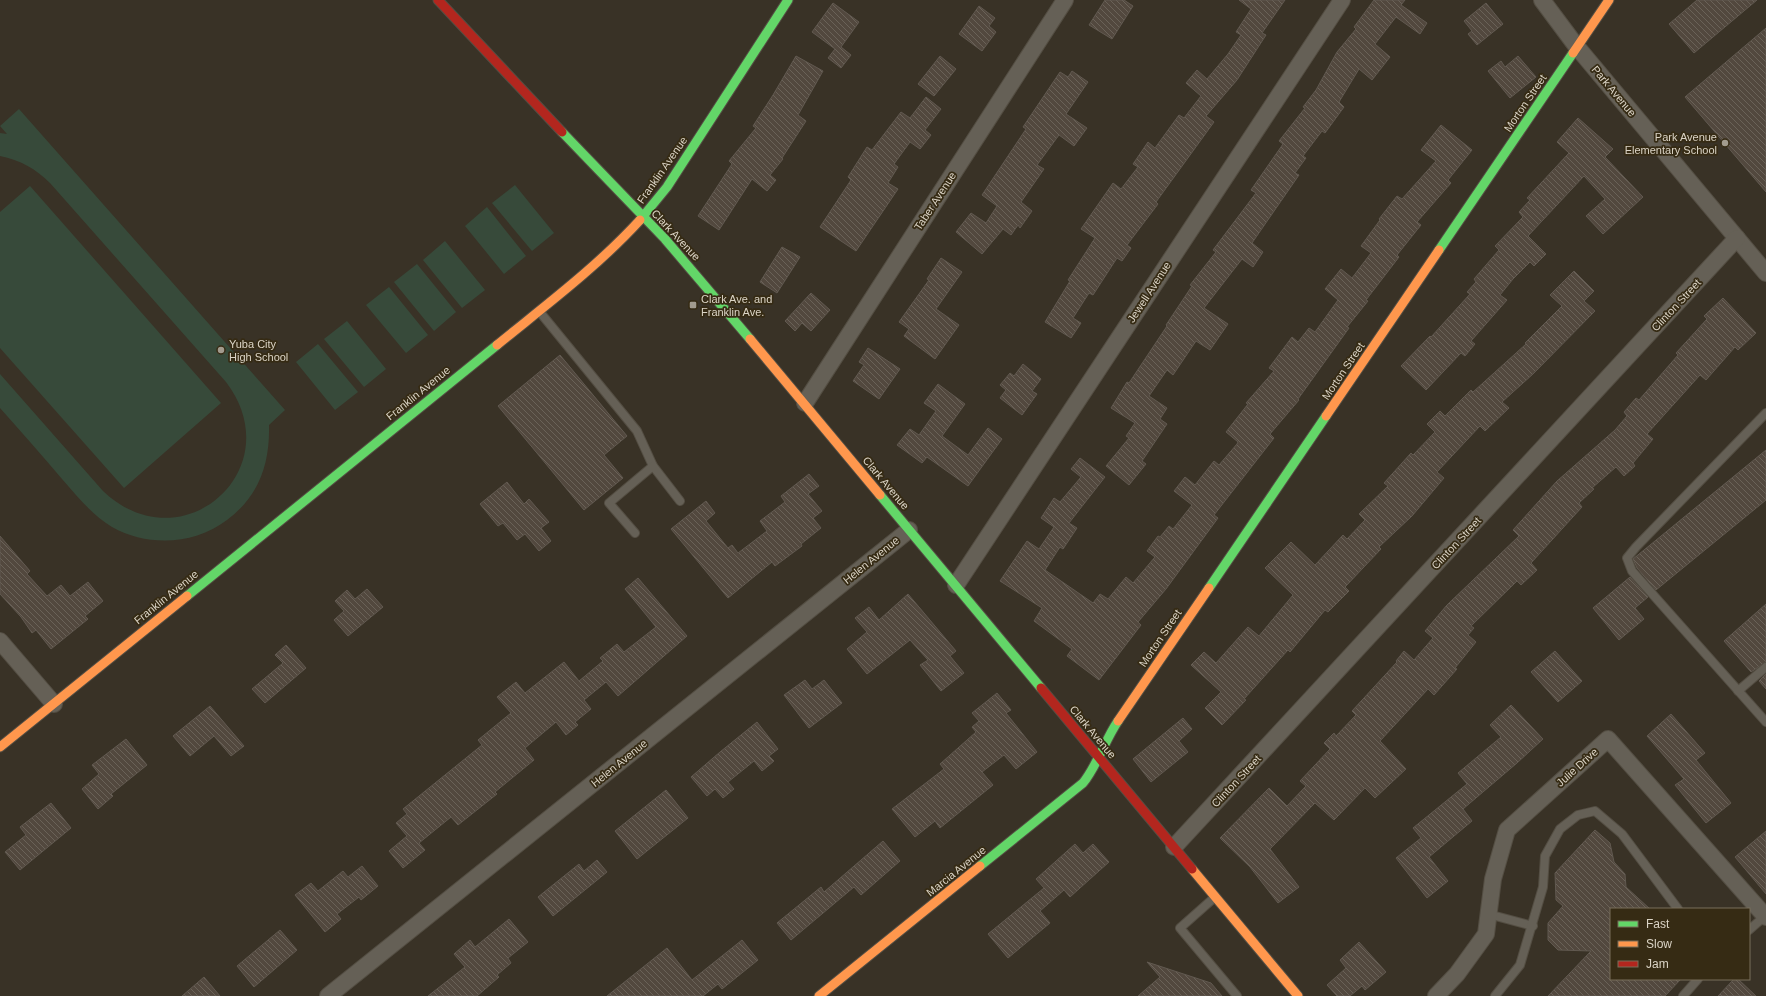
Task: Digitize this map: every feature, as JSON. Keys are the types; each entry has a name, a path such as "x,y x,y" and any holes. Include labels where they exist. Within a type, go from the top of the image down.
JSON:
{"street":[{"name":"Clark Avenue","path":"438,0 704,283 1298,996"},
{"name":"Franklin Avenue","path":"0,747 539,311 606,254 643,217 667,187 788,0"},
{"name":"Taber Avenue","path":"805,403 1065,0"},
{"name":"Jewell Avenue","path":"956,585 1342,0"},
{"name":"Park Avenue","path":"1542,0 1577,47 1766,273"},
{"name":"Morton Street","path":"1098,756 1108,736 1609,0"},
{"name":"Clinton Street","path":"1174,848 1737,238"},
{"name":"Helen Avenue","path":"328,996 909,530"},
{"path":"0,641 54,704"},
{"name":"Julie Drive","path":"1436,996 1456,974 1486,934 1493,879 1507,830 1608,739 1766,916"},
{"name":"Marcia Avenue","path":"819,996 1078,789 1089,776 1098,756"}],"lane":[{"path":"539,311 637,431 653,466 680,500"},
{"path":"1766,413 1627,558 1632,571 1766,722"},
{"path":"635,533 609,503 653,466"},
{"path":"1738,691 1766,667"},
{"path":"1495,996 1520,965 1533,926 1543,887 1545,856 1560,829 1578,815 1595,811 1622,834 1677,908"},
{"path":"1216,897 1180,928 1237,996"},
{"path":"1488,914 1533,926"},
{"path":"1750,929 1766,916"},
{"path":"1683,996 1697,980"}],"green space":[{"path":"19,109 285,410 269,425 269,439 265,466 255,490 238,511 214,528 186,538 156,540 141,538 112,527 85,505 0,408 0,374 103,491 134,511 165,518 194,512 219,497 237,474 246,446 243,415 226,382 50,183 39,173 27,166 0,156 0,133 7,134 0,126"},
{"path":"515,185 554,233 532,251 492,203"},
{"path":"30,186 221,403 124,488 0,348 0,212"},
{"path":"487,207 526,256 504,274 465,226"},
{"path":"445,241 485,290 462,308 423,260"},
{"path":"417,264 456,312 434,331 394,282"},
{"path":"389,287 428,335 406,353 366,305"},
{"path":"347,321 386,369 364,387 324,339"},
{"path":"318,344 358,392 335,410 296,362"}],"building":[{"path":"1105,0 1124,0 1133,6 1112,39 1089,25"},
{"path":"1239,0 1285,0 1262,33 1266,35 1237,80 1206,116 1214,122 1156,202 1158,204 1127,245 1131,248 1122,261 1117,258 1093,295 1089,293 1073,318 1081,323 1071,338 1045,322 1070,281 1068,280 1095,238 1081,229 1113,183 1121,189 1138,167 1133,164 1148,142 1155,148 1179,115 1184,118 1201,96 1186,83 1197,70 1207,79 1228,54 1241,35 1236,32 1251,9"},
{"path":"1374,0 1405,0 1401,5 1427,23 1420,34 1396,17 1375,44 1390,57 1372,80 1359,69 1339,102 1344,107 1325,133 1322,131 1303,156 1306,158 1295,173 1299,175 1252,243 1263,252 1253,267 1242,259 1204,308 1228,324 1210,350 1196,341 1173,375 1167,370 1149,396 1167,408 1160,419 1167,424 1142,461 1146,464 1129,485 1106,466 1129,438 1126,436 1135,423 1111,408 1127,382 1129,383 1167,326 1166,325 1192,286 1190,285 1216,252 1213,250 1256,193 1251,190 1283,144 1279,141 1305,108 1303,107 1316,90 1337,52 1356,29 1354,27"},
{"path":"1697,0 1757,0 1694,53 1669,24"},
{"path":"833,3 859,22 841,47 851,55 841,68 828,58 835,49 812,32"},
{"path":"1486,3 1503,24 1477,45 1468,34 1472,31 1464,21"},
{"path":"979,6 995,18 989,26 996,32 982,51 959,34"},
{"path":"1766,28 1766,192 1685,97"},
{"path":"796,56 823,71 798,115 806,121 782,158 783,159 770,175 776,180 767,191 752,179 719,230 698,216 732,164 729,161 756,128 753,126"},
{"path":"940,56 956,69 934,96 918,84"},
{"path":"1518,56 1536,77 1510,98 1488,71 1501,61 1505,67"},
{"path":"1072,71 1088,82 1066,114 1087,128 1074,146 1059,135 1037,165 1044,169 1021,202 1032,211 1020,228 1018,225 1011,235 1003,229 982,254 956,232 971,213 986,223 997,206 982,195 1026,129 1023,127 1060,72 1068,77"},
{"path":"926,97 941,109 925,130 931,135 920,149 910,142 894,164 898,167 888,183 898,189 856,251 820,227 851,180 848,177 867,147 872,150 901,112 910,118"},
{"path":"1578,118 1613,149 1605,157 1643,197 1603,234 1586,216 1605,199 1584,176 1528,236 1546,254 1534,266 1530,262 1513,279 1500,295 1507,300 1471,341 1475,344 1465,356 1461,353 1426,390 1401,366 1430,336 1431,337 1470,294 1467,292 1476,282 1474,279 1499,250 1495,246 1523,217 1519,212 1530,200 1527,198 1569,153 1557,142"},
{"path":"1441,125 1472,150 1448,180 1451,183 1417,222 1421,225 1397,255 1399,257 1366,300 1368,301 1347,327 1349,328 1298,399 1299,400 1270,434 1274,438 1214,515 1218,518 1166,589 1138,622 1141,625 1099,680 1067,656 1072,649 1034,621 1042,608 1000,581 1027,541 1039,549 1054,527 1041,518 1054,498 1060,502 1081,477 1071,469 1080,458 1105,477 1069,523 1077,528 1063,549 1060,547 1045,570 1093,603 1100,594 1108,599 1126,577 1133,583 1155,557 1147,551 1158,536 1160,537 1169,526 1173,529 1192,505 1174,491 1185,477 1195,485 1214,461 1219,465 1237,444 1238,442 1226,432 1248,404 1246,403 1274,371 1269,368 1292,337 1298,342 1309,328 1315,332 1338,300 1325,289 1341,269 1352,278 1371,253 1361,246 1380,220 1379,219 1397,196 1402,199 1436,161 1421,150"},
{"path":"782,247 800,257 777,293 760,282"},
{"path":"941,258 962,272 936,309 959,325 935,359 904,336 909,329 899,322 929,280 927,279"},
{"path":"1574,271 1594,291 1584,301 1595,311 1533,374 1502,402 1509,408 1485,431 1480,426 1437,472 1444,478 1412,516 1379,547 1381,549 1345,587 1349,591 1328,612 1325,610 1290,652 1288,650 1244,699 1246,700 1222,725 1205,708 1221,692 1191,665 1204,652 1216,663 1248,627 1259,636 1293,595 1265,568 1291,542 1315,565 1343,535 1347,539 1365,520 1359,514 1388,486 1384,483 1411,453 1413,455 1435,432 1427,424 1440,411 1445,416 1471,390 1473,392 1526,344 1525,343 1562,306 1550,295"},
{"path":"811,293 830,310 811,331 802,323 795,331 785,321"},
{"path":"1723,298 1756,333 1738,350 1735,347 1706,380 1700,375 1647,434 1653,439 1633,463 1635,466 1624,476 1616,467 1592,488 1594,489 1579,503 1582,507 1531,563 1537,570 1521,585 1517,581 1471,626 1474,628 1468,635 1476,642 1455,668 1457,669 1434,695 1428,689 1380,741 1406,769 1375,798 1365,788 1334,820 1315,803 1270,849 1299,887 1278,903 1250,867 1220,838 1269,788 1287,806 1306,786 1300,781 1330,749 1324,743 1334,733 1336,736 1356,715 1352,711 1397,662 1396,661 1404,651 1414,660 1433,638 1425,631 1447,605 1519,536 1513,530 1557,481 1615,430 1627,416 1624,412 1636,398 1639,400 1678,355 1676,353 1707,319 1704,316"},
{"path":"868,348 900,369 879,399 853,381 864,365 859,362"},
{"path":"560,355 627,436 604,455 623,478 584,510 498,406"},
{"path":"1023,364 1041,379 1032,391 1037,394 1022,415 1000,398 1006,390 1000,385 1010,373 1014,376"},
{"path":"938,384 965,404 942,436 968,455 988,428 1002,439 968,486 927,457 922,463 897,445 910,429 919,435 936,411 924,403"},
{"path":"1766,450 1766,500 1656,590 1637,568 1633,559"},
{"path":"809,474 819,486 808,494 822,511 813,518 821,528 801,544 802,546 775,566 772,562 728,598 671,529 706,501 715,513 706,521 728,548 732,545 738,553 767,531 760,521 785,502 781,496"},
{"path":"507,482 524,504 529,499 549,522 541,528 551,541 539,551 525,534 517,540 503,523 498,526 480,504"},
{"path":"0,536 30,571 27,574 47,596 61,585 70,596 88,582 103,601 85,616 88,619 51,649 36,630 32,633 21,617 0,594"},
{"path":"1630,577 1648,597 1635,608 1644,619 1619,640 1593,608"},
{"path":"638,578 687,636 618,696 606,682 584,700 591,709 575,722 578,725 566,735 556,722 525,748 534,760 495,792 497,794 458,825 451,817 419,843 425,850 403,868 389,851 407,836 396,823 407,814 403,809 482,745 478,740 511,713 497,697 516,682 525,693 564,662 579,681 603,661 600,658 617,644 624,652 656,627 625,589"},
{"path":"367,589 383,607 348,636 334,620 344,611 335,601 347,590 355,599"},
{"path":"908,594 956,651 950,656 964,673 941,691 920,665 928,660 910,640 867,674 847,649 867,632 855,618 869,607 879,620"},
{"path":"1766,604 1766,662 1751,672 1724,641"},
{"path":"286,645 306,668 265,703 252,689 283,663 275,655"},
{"path":"1555,651 1582,681 1558,702 1531,672"},
{"path":"1766,674 1766,689 1759,681"},
{"path":"805,680 812,689 824,680 842,703 809,728 784,695"},
{"path":"997,693 1011,710 1006,713 1037,752 1016,769 1004,755 982,772 993,785 940,828 935,821 915,837 892,809 944,769 940,764 976,732 972,727 979,721 972,713"},
{"path":"1511,705 1543,739 1463,809 1472,821 1429,857 1448,881 1427,898 1396,858 1421,838 1413,828 1467,784 1458,773 1501,737 1490,725"},
{"path":"210,706 244,746 231,756 214,736 190,756 173,736"},
{"path":"1671,714 1705,753 1696,760 1731,803 1706,823 1675,785 1684,779 1647,736"},
{"path":"1183,718 1192,729 1179,741 1188,752 1151,782 1133,759"},
{"path":"757,722 778,749 769,756 774,761 762,771 754,761 728,782 734,789 723,798 715,789 707,796 691,777"},
{"path":"126,739 147,765 111,794 113,796 98,809 82,789 99,774 92,765"},
{"path":"666,790 688,818 637,859 615,831"},
{"path":"51,803 71,828 20,870 5,852 26,835 20,827"},
{"path":"1595,830 1610,843 1614,862 1625,874 1626,887 1649,908 1610,908 1610,980 1680,980 1665,996 1548,996 1591,951 1558,950 1548,940 1548,923 1563,906 1556,900 1555,873"},
{"path":"1766,831 1766,894 1735,857"},
{"path":"883,841 900,861 861,895 854,887 791,940 777,923 821,887 824,892"},
{"path":"1075,844 1083,853 1093,844 1109,862 1070,897 1064,890 1040,911 1050,923 1008,958 988,934 1044,888 1036,879"},
{"path":"597,860 607,872 553,916 538,897 579,864 584,871"},
{"path":"362,866 378,886 361,900 359,897 337,914 341,919 325,932 295,895 311,883 318,891 343,871 348,877"},
{"path":"509,919 528,942 508,958 511,963 497,975 499,977 477,996 428,996 465,967 454,954 470,940 475,947"},
{"path":"280,930 297,950 254,987 237,966"},
{"path":"742,940 758,960 722,989 718,984 703,996 607,996 667,948 692,980"},
{"path":"1359,942 1386,972 1365,990 1362,986 1350,996 1337,996 1327,985 1346,968 1340,960"},
{"path":"1147,962 1211,983 1222,996 1138,996 1160,977"},
{"path":"204,977 220,996 182,996"},
{"path":"1733,980 1739,980 1756,996 1718,996"}],"traffic: fast":[{"path":"640,220 667,187 788,0"},
{"path":"1439,250 1573,53"},
{"path":"562,132 665,239 750,339"},
{"path":"187,596 497,345"},
{"path":"1209,588 1326,416"},
{"path":"880,495 1041,688"},
{"path":"980,866 1083,783 1093,769 1118,721"}],"traffic: slow":[{"path":"1573,53 1609,0"},
{"path":"497,345 589,270 640,220"},
{"path":"1326,416 1439,250"},
{"path":"750,339 880,495"},
{"path":"1118,721 1209,588"},
{"path":"0,747 187,596"},
{"path":"819,996 980,866"},
{"path":"1192,869 1298,996"}],"traffic: jam":[{"path":"438,0 562,132"},
{"path":"1041,688 1192,869"}],"place":[{"name":"Park Avenue Elementary School","path":"1725,143"},
{"name":"Clark Ave. and Franklin Ave.","path":"693,305"},
{"name":"Yuba City High School","path":"221,350"}]}
